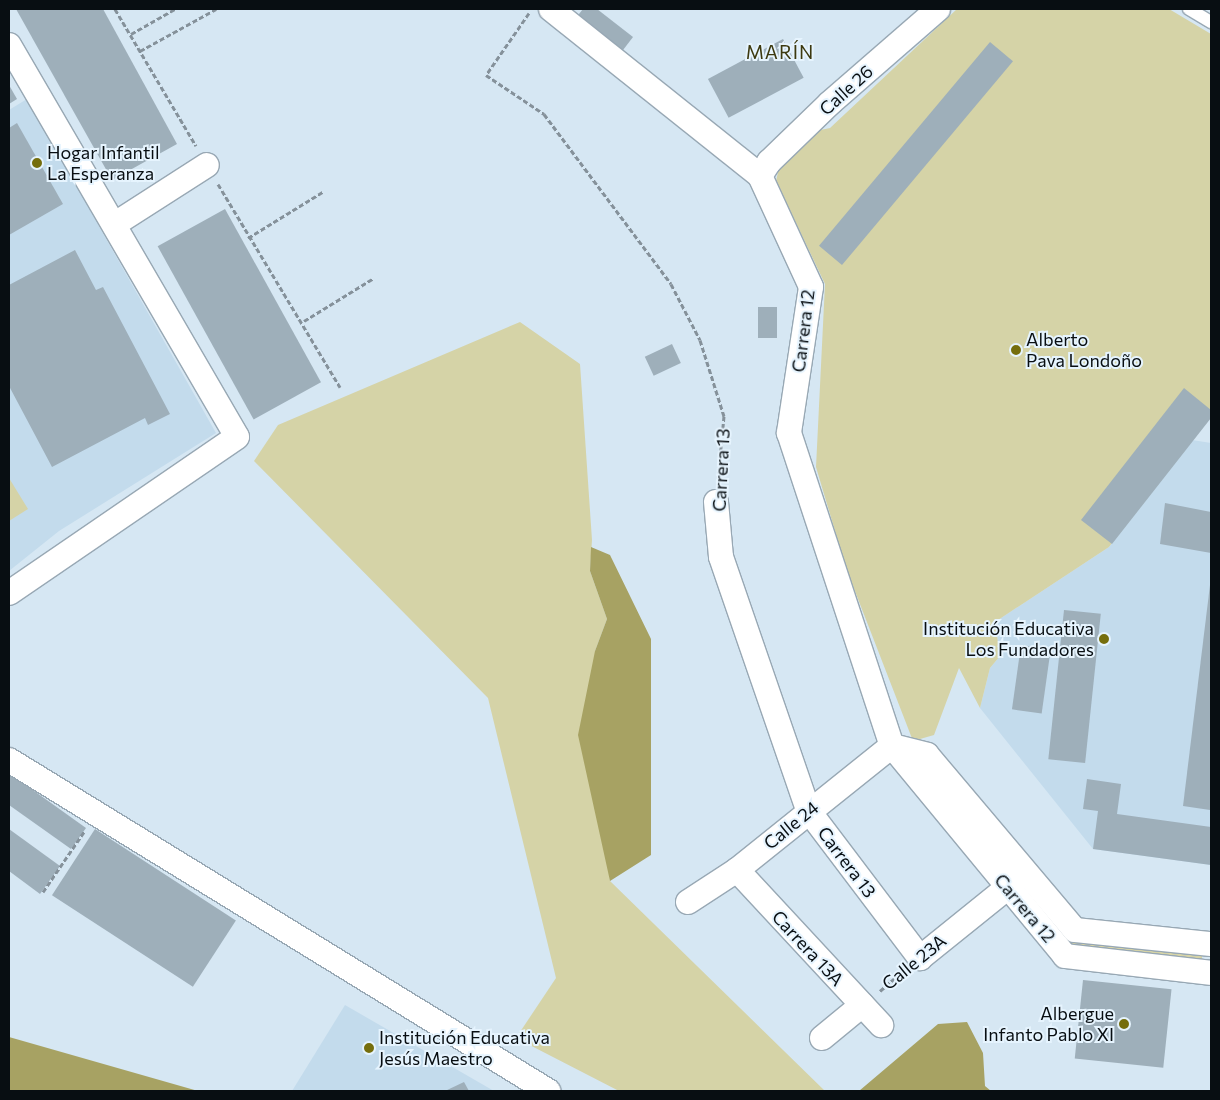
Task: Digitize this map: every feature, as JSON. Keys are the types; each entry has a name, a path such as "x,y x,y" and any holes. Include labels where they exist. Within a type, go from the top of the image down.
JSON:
{"street":[{"name":"Carrera 12","path":"551,9 760,176 811,287 789,433 792,449 892,746 1065,956 1211,973"},
{"name":"Calle 26","path":"760,176 768,162 830,103 938,9"},
{"path":"9,45 115,224 237,437 9,593"},
{"path":"115,224 207,165"},
{"name":"Carrera 13","path":"716,502 721,557 808,810 920,958"},
{"name":"Carrera 12","path":"892,746 927,754 1075,930 1211,944"},
{"name":"Calle 24","path":"688,902 737,870 808,810 892,746"},
{"path":"9,760 548,1091"},
{"name":"Carrera 13A","path":"737,870 881,1025"},
{"name":"Calle 23A","path":"920,958 1008,887"},
{"path":"822,1038 862,1005"}],"lane":[{"path":"1189,9 1211,22"}],"path":[{"path":"115,9 248,238 304,321 340,387"},
{"path":"130,34 175,9"},
{"path":"140,51 216,9"},
{"name":"Carrera 13","path":"532,9 486,75 544,114 671,284 700,340 724,416 716,502"},
{"path":"248,238 324,191"},
{"path":"304,321 374,278"},
{"path":"43,892 96,815"},
{"name":"Calle 23A","path":"862,1005 920,958"}],"shaded area":[{"name":"Alberto Pava Londoño","path":"957,9 1169,9 1211,34 1211,417 1109,547 995,622 1000,656 990,668 980,708 959,668 934,735 913,741 846,568 816,467 825,284 776,181 782,155 811,132 830,128"},
{"path":"27,99 216,433 59,531 9,571 9,110"},
{"path":"520,322 580,364 592,540 590,571 607,619 595,651 610,881 825,1091 619,1091 516,1038 556,978 488,698 254,461 278,425"},
{"name":"Institución Educativa Los Fundadores","path":"1192,440 1211,443 1211,865 1093,849 980,708 990,668 1000,656 995,622 1109,547"},
{"path":"9,478 28,509 9,521"},
{"path":"591,547 610,555 651,639 651,855 610,881 578,735 595,651 607,619 590,571"},
{"path":"937,774 1071,942 1202,956 1202,966 1071,948"},
{"name":"Institución Educativa Jesús Maestro","path":"345,1005 494,1091 292,1091"},
{"path":"967,1022 983,1053 985,1086 991,1091 859,1091 938,1024"},
{"path":"9,1037 198,1091 9,1091"}],"building":[{"path":"16,9 103,9 177,144 112,180"},
{"path":"583,9 597,9 633,37 620,54 575,19"},
{"path":"783,39 804,78 729,118 708,79"},
{"path":"990,42 1013,61 842,265 819,246"},
{"path":"9,85 17,99 9,104"},
{"path":"17,123 63,204 9,235 9,128"},
{"path":"225,209 321,382 254,420 158,246"},
{"path":"75,250 96,290 103,287 170,414 148,425 145,418 52,467 9,386 9,285"},
{"path":"758,307 777,307 777,338 758,338"},
{"path":"672,344 681,363 654,376 645,357"},
{"path":"1184,388 1211,410 1211,418 1112,544 1081,520"},
{"path":"1165,503 1211,512 1211,553 1160,544"},
{"path":"1210,585 1211,799 1210,810 1183,806"},
{"path":"1064,610 1101,614 1085,763 1048,759"},
{"path":"1021,645 1051,649 1042,714 1012,709"},
{"path":"9,773 86,828 71,849 9,805"},
{"path":"1087,779 1121,784 1117,814 1211,827 1211,865 1093,849 1098,811 1083,809"},
{"path":"9,829 60,866 40,894 9,871"},
{"path":"95,829 236,920 193,987 52,895"},
{"name":"Albergue Infanto Pablo XI","path":"1083,980 1172,989 1163,1068 1075,1059"},
{"path":"464,1082 469,1091 445,1091"}],"place":[{"name":"Hogar Infantil La Esperanza","path":"37,163"},
{"name":"Alberto Pava Londoño","path":"1016,350"},
{"name":"Institución Educativa Los Fundadores","path":"1104,639"},
{"name":"Albergue Infanto Pablo XI","path":"1124,1024"},
{"name":"Institución Educativa Jesús Maestro","path":"369,1048"}],"district":[{"name":"MARÍN","path":"780,52"}]}
